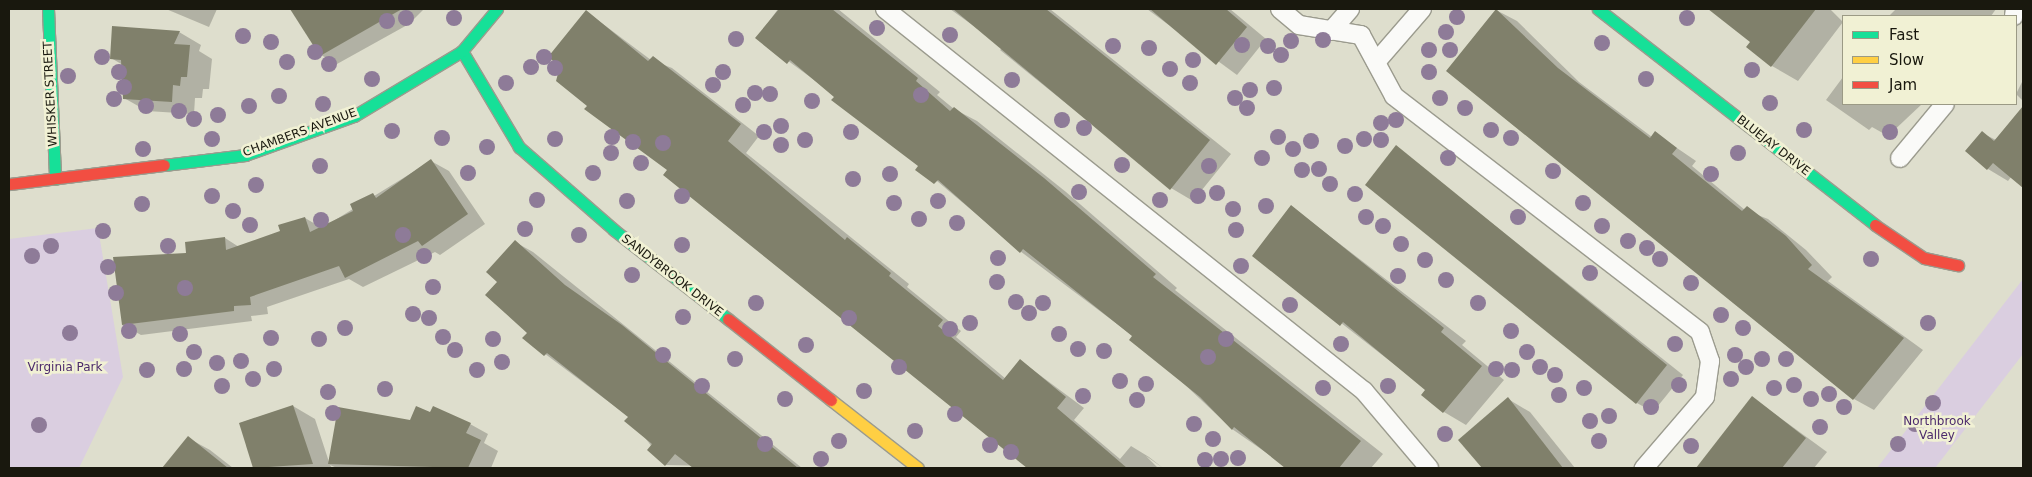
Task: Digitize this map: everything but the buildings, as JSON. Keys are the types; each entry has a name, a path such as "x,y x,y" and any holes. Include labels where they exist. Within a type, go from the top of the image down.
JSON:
{"street":[{"name":"WHISKER STREET","path":"48,9 55,179"},
{"name":"CHAMBERS AVENUE","path":"9,184 245,155 354,116 462,51 497,9"},
{"name":"BLUEJAY DRIVE","path":"1598,9 1897,242 1924,258 1958,265"},
{"name":"SANDYBROOK DRIVE","path":"462,51 519,147 614,230 918,468"}],"lane":[{"path":"885,9 1364,391 1429,468"},
{"path":"1280,9 1299,25 1361,35 1394,96 1700,332 1710,361 1706,397 1644,468"},
{"path":"1331,31 1350,9"},
{"path":"1376,62 1422,9"},
{"path":"1900,158 1944,105"}],"green space":[{"name":"Virginia Park","path":"98,228 123,377 79,468 9,468 9,239"},
{"name":"Northbrook Valley","path":"2023,279 2023,354 1935,468 1877,468"}],"traffic: fast":[{"path":"48,9 55,179"},
{"path":"164,165 245,155 354,116 462,51 497,9"},
{"path":"1598,9 1875,225"},
{"path":"462,51 519,147 614,230 728,319"}],"traffic: slow":[{"path":"831,400 918,468"}],"traffic: jam":[{"path":"9,184 164,165"},
{"path":"1875,225 1924,258 1958,265"},
{"path":"728,319 831,400"}]}
